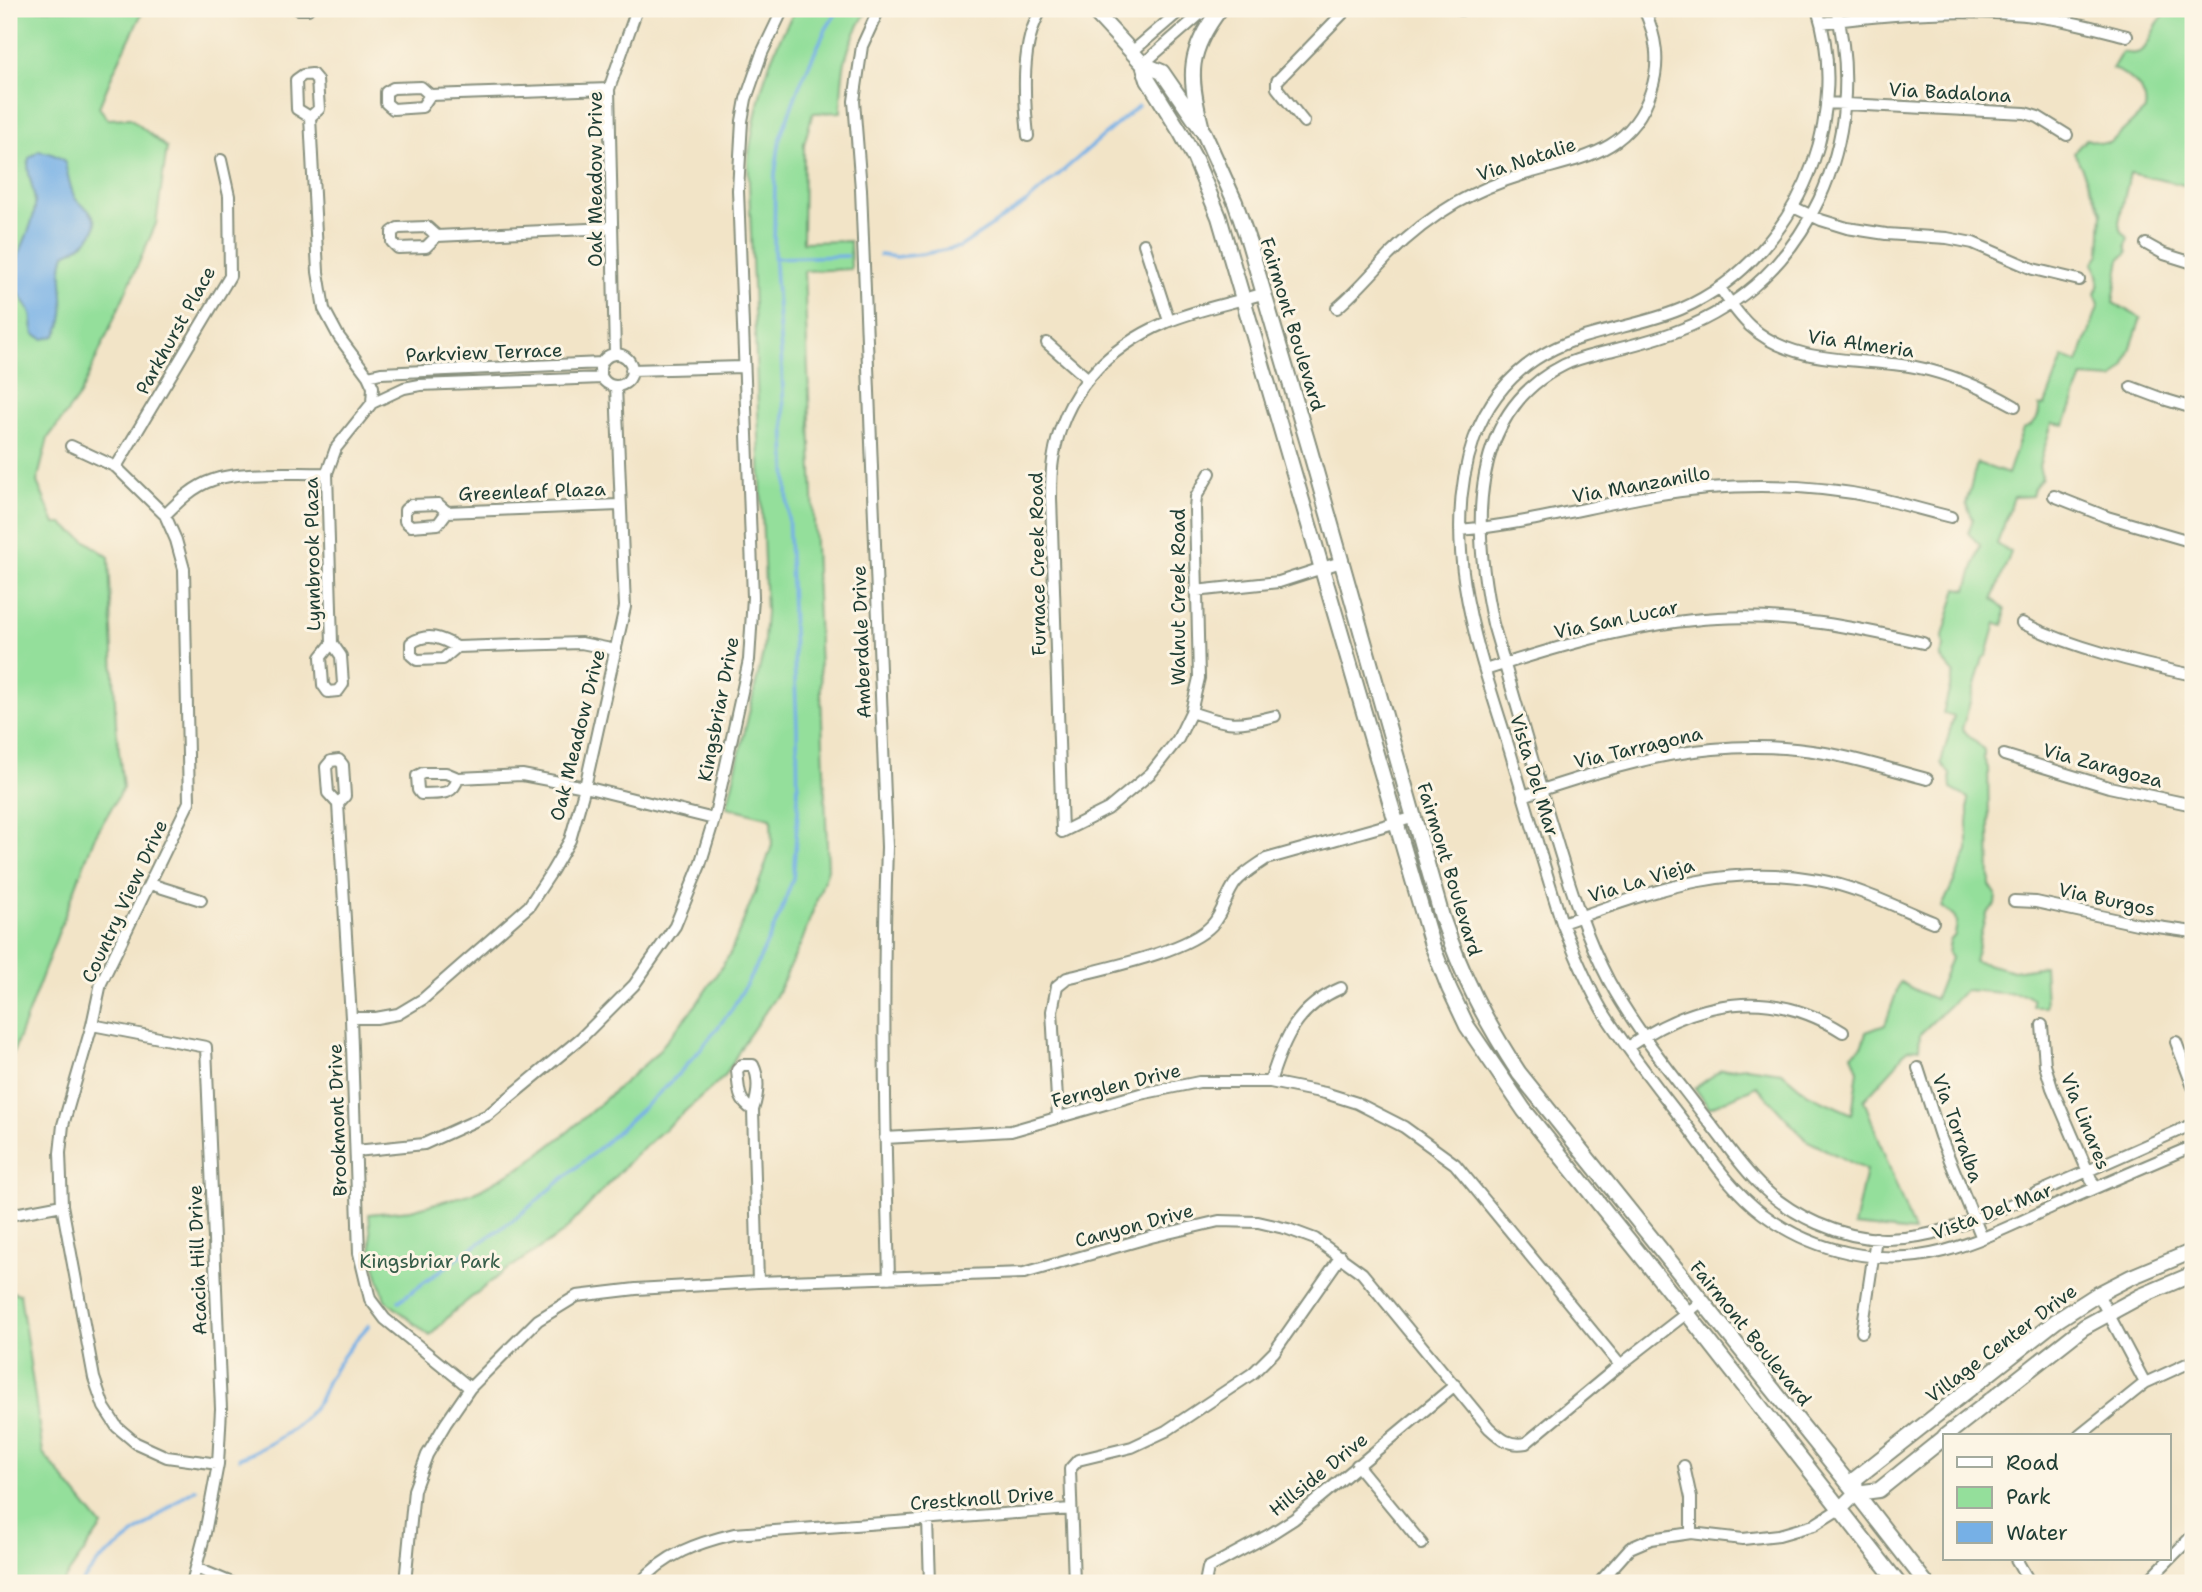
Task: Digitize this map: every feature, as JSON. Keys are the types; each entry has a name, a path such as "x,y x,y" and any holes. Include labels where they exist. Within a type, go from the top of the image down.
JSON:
{"main road":[{"name":"Fairmont Boulevard","path":"1092,9 1143,64 1148,80 1181,132 1219,217 1432,945 1467,1026 1524,1110 1898,1583"},
{"path":"1203,133 1193,90 1194,57 1202,35 1220,9"},
{"name":"Fairmont Boulevard","path":"1143,64 1162,72 1203,133 1235,202 1265,293 1442,917 1459,965 1491,1031 1519,1073 1926,1583"},
{"name":"Village Center Drive","path":"1856,1493 1856,1479 2029,1341 2098,1294 2149,1268 2193,1251"},
{"name":"Village Center Drive","path":"1948,1434 2073,1336 2108,1313 2193,1274"},
{"name":"Village Center Drive","path":"1841,1508 1856,1493 1879,1490 1943,1438"}],"street":[{"path":"298,9 308,9"},
{"name":"Oak Meadow Drive","path":"615,354 610,89 637,9"},
{"name":"Kingsbriar Drive","path":"356,1151 424,1144 488,1115 581,1038 634,985 675,926 700,865 714,819 750,648 752,559 738,190 742,121 746,99 762,52 783,9"},
{"name":"Amberdale Drive","path":"879,9 862,46 854,100 861,189 887,847 884,911 885,1138 890,1278"},
{"path":"1028,136 1025,112 1027,52 1031,31 1042,9"},
{"path":"1133,51 1182,9"},
{"path":"1143,64 1206,9"},
{"path":"1304,122 1277,88 1277,81 1348,9"},
{"name":"Via Natalie","path":"1337,308 1354,294 1407,238 1459,201 1522,175 1581,160 1621,138 1648,101 1653,85 1657,49 1644,9"},
{"name":"Vista Del Mar","path":"1816,9 1826,57 1826,103 1821,137 1807,179 1793,207 1765,244 1741,270 1720,288 1700,300 1662,316 1554,348 1517,372 1483,417 1473,443 1466,472 1460,530 1466,594 1485,670 1562,923 1593,993 1628,1047 1721,1171 1749,1202 1783,1228 1804,1238 1854,1254 1873,1256 1924,1255 1945,1251 1982,1238 2193,1146"},
{"path":"1821,23 1838,14 1997,14 2043,18 2127,36"},
{"name":"Vista Del Mar","path":"1838,14 1845,52 1846,103 1836,160 1811,216 1775,266 1731,303 1704,320 1680,331 1566,364 1532,386 1511,407 1491,450 1484,481 1480,528 1485,585 1541,790 1580,917 1610,982 1644,1036 1744,1168 1776,1199 1814,1222 1854,1235 1876,1238 1895,1239 1932,1233 1974,1220 2193,1124"},
{"path":"430,95 610,89"},
{"name":"Via Badalona","path":"1826,103 2025,113 2038,117 2067,135"},
{"path":"310,117 318,272 324,309 339,337 368,376 373,387 372,403"},
{"name":"Parkhurst Place","path":"116,467 230,276 229,196 221,160"},
{"path":"1793,207 1847,228 1961,240 2033,269 2079,280"},
{"path":"437,236 611,229"},
{"path":"1144,244 1169,321"},
{"path":"2146,244 2179,260 2193,263"},
{"name":"Via Almeria","path":"1720,288 1752,327 1782,347 1824,358 1887,363 1940,372 1992,393 2015,407"},
{"name":"Furnace Creek Road","path":"1062,832 1051,512 1053,460 1062,425 1087,378 1136,337 1169,321 1265,293"},
{"path":"1046,342 1087,378"},
{"path":"615,354 626,359 631,370 627,381 616,386 608,383 600,374 602,363 615,354"},
{"name":"Parkview Terrace","path":"368,376 381,373 602,363"},
{"path":"526,367 527,381"},
{"path":"631,370 743,367"},
{"path":"451,371 451,383"},
{"name":"Parkview Terrace","path":"372,403 404,388 451,383 602,378"},
{"name":"Oak Meadow Drive","path":"351,1018 376,1018 398,1014 423,999 528,906 570,840 585,787 625,607 616,386"},
{"path":"2131,387 2193,408"},
{"name":"Lynnbrook Plaza","path":"332,643 327,472 336,448 372,403"},
{"name":"Country View Drive","path":"71,446 116,467 165,515 176,540 184,569 189,802 101,982 92,1025 63,1125 60,1153 62,1205 94,1378 104,1407 117,1427 136,1443 167,1457 218,1464"},
{"path":"165,515 189,492 213,480 239,475 327,472"},
{"name":"Walnut Creek Road","path":"1062,832 1108,809 1151,773 1178,739 1191,712 1199,678 1195,508 1196,497 1210,473"},
{"name":"Via Manzanillo","path":"1460,530 1542,519 1685,491 1761,486 1797,487 1866,496 1951,517"},
{"path":"2054,496 2107,517 2193,542"},
{"name":"Greenleaf Plaza","path":"447,512 620,505"},
{"path":"1195,591 1279,582 1341,562"},
{"name":"Via San Lucar","path":"1485,670 1635,629 1718,617 1822,622 1923,643"},
{"path":"2022,623 2089,648 2153,667 2193,675"},
{"path":"457,648 581,643 616,650"},
{"path":"1191,712 1217,722 1235,724 1275,716"},
{"name":"Via Tarragona","path":"1523,796 1655,757 1729,746 1778,747 1822,752 1927,779"},
{"name":"Via Zaragoza","path":"2004,755 2109,787 2193,806"},
{"path":"458,778 522,775 585,787 714,819"},
{"name":"Brookmont Drive","path":"338,804 351,1018 359,1253 370,1299 385,1319 470,1388"},
{"path":"1058,1117 1052,1011 1057,986 1067,978 1178,947 1202,934 1214,923 1236,883 1266,859 1412,818"},
{"name":"Via La Vieja","path":"1562,923 1654,890 1705,878 1752,875 1799,877 1838,885 1933,922"},
{"path":"150,884 201,900"},
{"name":"Via Burgos","path":"2014,901 2036,902 2137,924 2193,932"},
{"path":"1270,1082 1282,1046 1297,1019 1324,995 1341,988"},
{"path":"1628,1047 1684,1016 1716,1007 1747,1004 1794,1008 1843,1032"},
{"name":"Acacia Hill Drive","path":"92,1025 205,1047 221,1409 218,1464 192,1583"},
{"name":"Via Linares","path":"2042,1025 2043,1052 2048,1076 2095,1188"},
{"path":"2176,1042 2193,1087"},
{"name":"Via Torralba","path":"1918,1068 1940,1136 1982,1238"},
{"name":"Fernglen Drive","path":"885,1138 1011,1131 1140,1094 1199,1082 1270,1082 1325,1093 1357,1103 1404,1127 1455,1164 1620,1365"},
{"path":"754,1110 758,1282"},
{"path":"9,1215 62,1205"},
{"name":"Canyon Drive","path":"405,1583 414,1490 427,1455 470,1388 538,1320 577,1296 636,1289 758,1282 1024,1273 1219,1221 1258,1222 1315,1239 1362,1273 1489,1428 1503,1440 1515,1445 1526,1443 1620,1365 1702,1303"},
{"path":"1863,1332 1876,1238"},
{"name":"Crestknoll Drive","path":"640,1583 669,1557 698,1543 734,1534 1071,1509 1070,1469 1078,1460 1132,1447 1166,1431 1253,1373 1274,1352 1340,1256"},
{"path":"2098,1294 2145,1383"},
{"path":"2081,1434 2145,1383 2193,1361"},
{"name":"Hillside Drive","path":"1205,1583 1208,1568 1294,1519 1455,1385"},
{"path":"1357,1465 1422,1544"},
{"path":"1684,1466 1691,1498 1691,1533"},
{"path":"1600,1583 1630,1548 1651,1539 1691,1533 1743,1539 1779,1535 1814,1525 1841,1508"},
{"path":"1071,1509 1074,1583"},
{"path":"928,1520 930,1583"},
{"path":"2170,1558 2193,1535"},
{"path":"2017,1560 2030,1583"},
{"path":"2146,1583 2169,1560"},
{"path":"196,1568 232,1583"}],"green space":[{"path":"9,9 144,9 99,107 108,119 130,118 167,148 156,224 80,395 48,438 37,482 55,524 62,524 109,557 116,724 123,788 94,838 9,1064"},
{"name":"Kingsbriar Park","path":"796,9 868,9 854,35 846,58 841,112 813,113 804,144 803,242 850,241 851,269 804,271 828,869 802,941 776,996 725,1076 635,1155 563,1233 502,1273 452,1313 430,1336 385,1300 372,1256 369,1214 411,1210 473,1193 525,1165 569,1131 655,1055 696,1005 730,954 772,845 771,818 727,807 763,653 766,612 748,160 770,63"},
{"path":"2169,9 2193,9 2193,187 2130,173 2119,222 2120,229 2128,238 2128,253 2120,258 2113,303 2141,318 2124,368 2113,379 2082,377 2065,425 2052,423 2039,466 2042,478 2034,488 2032,496 2014,497 1997,544 2011,552 1993,599 2005,610 2004,625 1996,623 1962,729 1984,750 1988,768 1990,885 1996,894 1995,905 1986,914 1974,961 2014,971 2044,966 2046,1007 2033,1007 2033,999 2028,995 1965,990 1920,1034 1919,1048 1903,1054 1864,1100 1914,1232 1854,1226 1866,1170 1806,1140 1757,1086 1709,1108 1695,1088 1721,1070 1746,1067 1782,1072 1808,1094 1852,1114 1858,1070 1852,1054 1862,1045 1866,1032 1885,1025 1900,982 1935,999 1951,958 1948,953 1950,941 1955,935 1957,922 1953,915 1942,907 1968,851 1968,798 1951,789 1950,774 1941,763 1954,716 1943,713 1954,673 1940,657 1944,648 1943,636 1957,588 1967,590 1980,545 1968,533 1973,519 1966,504 1977,463 2008,474 2023,429 2033,424 2039,406 2045,405 2063,357 2078,363 2099,304 2095,294 2099,279 2093,264 2100,254 2102,212 2074,152 2086,139 2110,143 2145,110 2141,90 2124,75 2112,69 2122,52 2136,53 2144,49"},
{"path":"9,1291 20,1294 43,1453 102,1526 62,1583 9,1583"}],"water":[{"path":"39,151 64,160 75,198 91,213 96,226 89,238 65,254 62,264 63,316 55,336 44,339 35,335 31,314 16,289 14,276 18,256 34,216 29,158"}],"waterway":[{"path":"399,1301 516,1218 596,1151 671,1082 732,1009 756,967 793,878 798,811 797,728 782,368 774,251 775,174 780,138 800,84 826,29 839,9"},
{"path":"880,255 896,257 960,247 1027,202 1138,106"},
{"path":"775,258 847,256"},
{"path":"239,1458 272,1442 303,1420 318,1402 341,1360 369,1325"},
{"path":"81,1583 98,1562 196,1489"}]}
